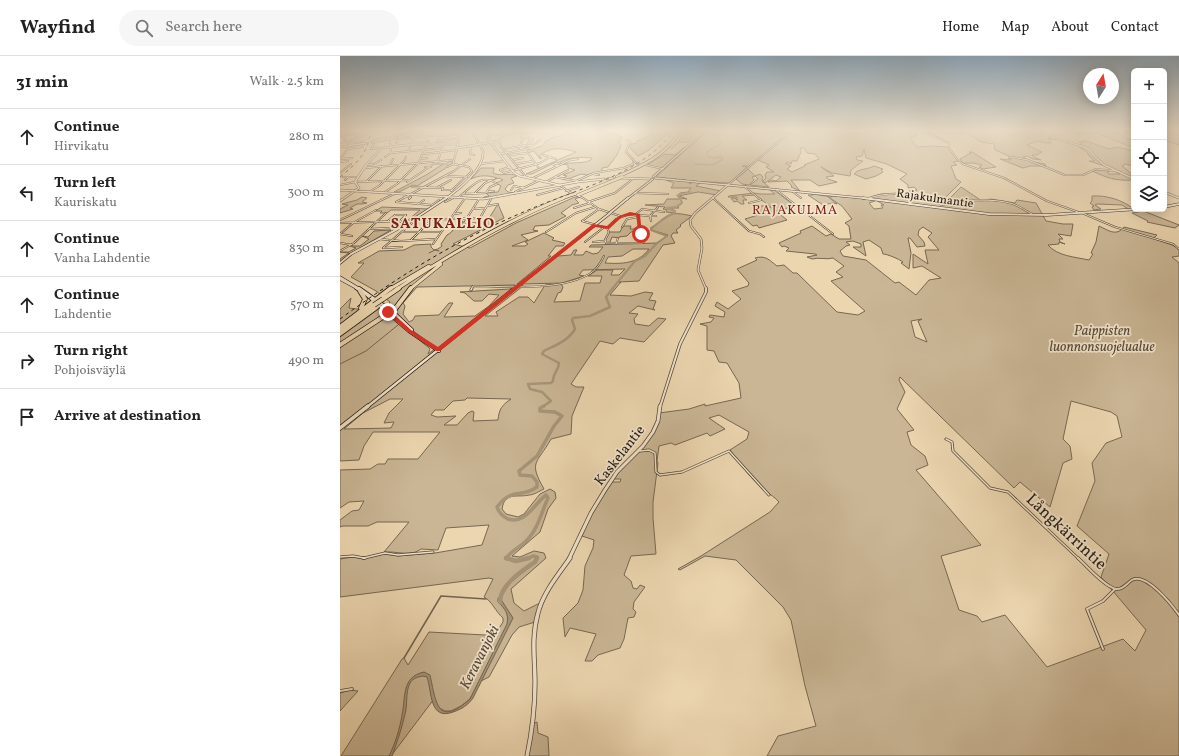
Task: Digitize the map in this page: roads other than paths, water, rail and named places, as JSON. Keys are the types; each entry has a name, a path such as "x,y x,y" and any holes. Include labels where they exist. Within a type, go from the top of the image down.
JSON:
{"highway":[{"path":"340,330 375,299 410,276 513,221 617,178 646,163"},
{"path":"340,327 465,249 516,221 574,195"},
{"path":"384,300 399,288 460,249"},
{"path":"340,345 391,313 418,281 448,260"},
{"path":"352,319 365,302 365,297 360,291"},
{"path":"397,316 397,308 400,303"},
{"path":"340,334 375,306"}],"main road":[{"path":"394,385 635,193 671,163"},
{"path":"340,264 353,252 426,212 448,197 473,175 480,164"},
{"name":"Rajakulmantie","path":"653,178 729,184 869,199 967,212 1033,215 1131,210"},
{"path":"1167,206 1179,204"},
{"path":"340,278 375,299 415,335 432,348 438,350"},
{"path":"340,278 375,299"},
{"path":"391,313 397,316 415,335"},
{"path":"422,340 438,350"},
{"path":"432,348 432,355"},
{"path":"340,428 438,350"}],"street":[{"path":"355,182 368,163"},
{"path":"366,165 376,163"},
{"path":"364,168 413,163"},
{"path":"385,192 401,180 418,163"},
{"path":"439,200 432,205 396,202 409,193 445,176 465,163"},
{"path":"480,164 491,163"},
{"path":"506,163 519,176 560,186 599,209 620,216 636,214 656,216"},
{"path":"524,163 516,164 526,177"},
{"path":"510,167 500,169 503,173 542,163"},
{"path":"531,179 565,163"},
{"path":"340,190 491,199 560,186 577,181 591,174 627,167 633,163"},
{"path":"636,163 642,164"},
{"path":"729,184 754,163"},
{"path":"962,163 1004,178 1047,201 1114,227 1172,244 1179,249"},
{"path":"1034,163 1062,174 1072,176 1084,174 1096,169 1118,171"},
{"path":"1101,163 1131,178"},
{"path":"340,173 351,164"},
{"path":"369,192 379,186 383,180 401,164"},
{"path":"407,182 435,164 442,164"},
{"path":"412,187 436,187 443,188 442,190 452,191 471,173 471,169 453,164 447,167"},
{"path":"552,164 559,166"},
{"path":"367,181 382,166"},
{"path":"646,166 664,169"},
{"path":"425,167 431,167"},
{"path":"546,182 556,178 568,170"},
{"path":"591,174 599,175"},
{"path":"445,176 467,177"},
{"path":"343,177 358,177"},
{"path":"344,180 348,177"},
{"path":"459,197 479,179 485,178 496,183 490,187 487,192"},
{"path":"556,178 570,181 604,179"},
{"path":"574,208 615,193 634,178"},
{"path":"607,179 653,178"},
{"path":"340,185 367,181 411,180"},
{"path":"436,187 451,180"},
{"path":"474,194 485,183 492,180"},
{"path":"515,194 515,192 538,181"},
{"path":"340,201 359,187 355,182"},
{"name":"Kaskelantie","path":"527,756 531,737 535,683 533,639 538,612 547,592 571,556 597,502 618,472 646,442 655,428 661,400 677,352 706,292 699,271 700,254 703,248 700,236 692,228 690,223 691,218 729,184"},
{"path":"511,190 514,186 524,188"},
{"path":"746,186 745,187 761,200 749,203"},
{"path":"566,190 579,187"},
{"path":"537,195 563,188"},
{"path":"775,189 833,234"},
{"path":"463,194 494,191"},
{"path":"792,191 801,198"},
{"path":"340,220 396,193"},
{"path":"635,193 668,194"},
{"path":"869,199 869,197 879,194 898,193 946,200 995,200 1020,207 1033,215"},
{"path":"1167,193 1179,198"},
{"path":"404,197 411,197 409,199"},
{"path":"445,202 455,197"},
{"path":"433,244 466,198"},
{"path":"713,198 749,231 764,237"},
{"path":"467,218 479,199"},
{"path":"469,224 477,223 491,199"},
{"path":"418,204 424,200"},
{"path":"473,209 498,204"},
{"path":"546,232 576,213 595,207"},
{"path":"651,221 650,216 658,207"},
{"path":"599,209 582,221 607,228 620,216"},
{"path":"636,214 642,209 664,212"},
{"path":"340,234 353,223 376,210"},
{"path":"340,251 352,245 386,213"},
{"path":"454,214 461,213"},
{"path":"593,242 605,241 608,244 641,244 646,239 639,231 638,214"},
{"path":"369,229 392,228 406,215 396,215 388,221"},
{"path":"622,227 626,219 638,217"},
{"path":"420,220 480,218"},
{"path":"411,240 432,220"},
{"path":"340,223 400,221"},
{"path":"402,247 383,248 412,223"},
{"path":"585,242 603,228"},
{"path":"605,241 609,232 607,228"},
{"path":"402,232 441,232"},
{"path":"340,234 352,236"},
{"path":"379,239 403,242 436,238"},
{"path":"616,244 618,238"},
{"path":"340,243 352,245"},
{"path":"471,290 473,286 561,284 578,279 595,270 604,256"},
{"name":"Långkärrintie","path":"946,439 952,442 953,451 990,488 994,490 1003,489 1008,492 1104,583 1115,589"},
{"path":"638,451 653,451 656,455 656,473 660,475 682,472 729,451 769,495"},
{"path":"340,557 353,556 364,558 385,553 398,555 433,552"},
{"path":"1103,649 1088,608 1103,601 1115,589 1120,589 1133,579 1140,579 1163,594 1179,615"},
{"path":"340,691 352,689"}],"waterway":[{"name":"Keravanjoki","path":"695,164 713,165 717,163"},
{"name":"Keravanjoki","path":"680,198 677,195 691,192"},
{"name":"Keravanjoki","path":"612,289 635,261 645,256 657,243 667,236 651,230 651,228 675,213 675,211 666,208 677,207 682,203 680,198"},
{"path":"460,229 466,219"},
{"path":"429,253 435,250 439,251"},
{"name":"Keravanjoki","path":"542,407 551,401 542,392 530,389 528,384 551,383 559,363 542,354 544,351 569,337 575,329 572,320 573,318 590,316 610,307 606,297 613,288"},
{"path":"340,364 366,351 398,325"},
{"name":"Keravanjoki","path":"506,558 531,536 548,498 546,495 529,513 519,519 514,520 508,519 502,515 497,507 508,497 537,487 537,482 532,476 520,475 519,471 537,456 554,426 562,416 555,412 540,411 540,408 542,407"},
{"name":"Keravanjoki","path":"528,558 533,556 537,557 536,559"},
{"name":"Keravanjoki","path":"506,558 516,561 528,558"},
{"name":"Keravanjoki","path":"500,602 501,596 508,584 518,574 535,562 537,558"},
{"path":"404,658 441,596 486,599"}],"railway":[{"path":"340,177 356,163"},
{"path":"340,319 413,270 470,237 531,209 605,180 638,163"}],"district":[{"name":"RAJAKULMA","path":"795,209"},
{"name":"SATUKALLIO","path":"443,223"}],"park label":[{"name":"Paippisten luonnonsuojelualue","path":"1102,338"}]}
